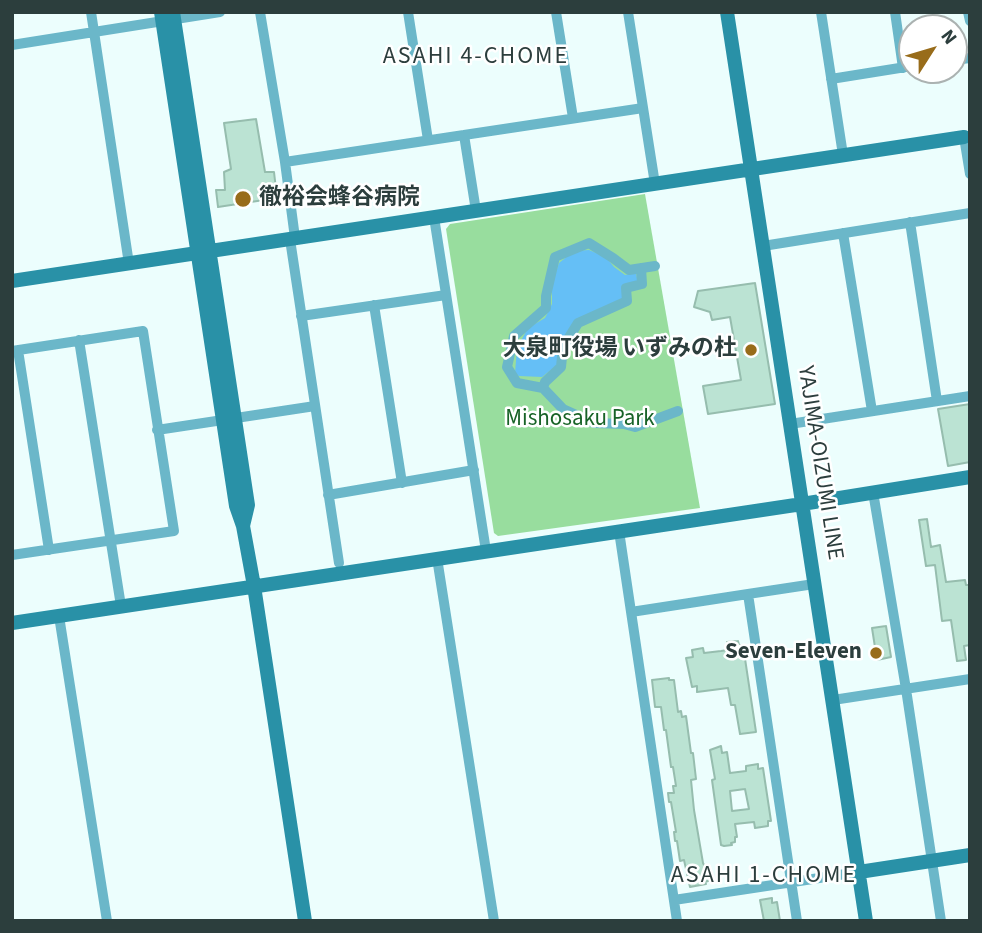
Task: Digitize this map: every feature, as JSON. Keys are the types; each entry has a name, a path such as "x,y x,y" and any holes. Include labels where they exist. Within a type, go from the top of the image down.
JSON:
{"street":[{"path":"91,12 129,264"},
{"path":"12,45 94,32 167,16 220,12"},
{"path":"260,12 285,162 301,316 339,563"},
{"path":"408,12 428,140"},
{"path":"556,12 573,118"},
{"path":"628,12 655,184"},
{"name":"YAJIMA-OIZUMI LINE","path":"727,12 866,921"},
{"path":"821,12 843,155"},
{"path":"968,12 970,21"},
{"path":"167,16 229,419 236,506 243,526 254,586 305,921"},
{"path":"831,79 898,69"},
{"path":"285,162 643,108"},
{"path":"464,135 476,211"},
{"path":"12,281 204,252 293,242 434,217 967,137 970,174"},
{"path":"763,246 970,213"},
{"path":"434,217 486,551"},
{"path":"910,222 937,401"},
{"path":"843,233 872,411"},
{"path":"655,266 629,271 589,243 555,257 546,308 514,337 507,367 517,383 543,388 563,409 594,424 624,424 635,427 678,411"},
{"path":"543,388 545,382 561,367 563,347 578,323 627,301 626,288 642,284 641,268"},
{"path":"301,316 446,295"},
{"path":"374,305 402,482"},
{"path":"12,555 49,550 110,541 174,531 143,331 15,350 49,550"},
{"path":"79,340 121,606"},
{"path":"790,424 970,396"},
{"path":"157,430 315,406"},
{"path":"328,495 474,471"},
{"path":"12,623 970,477"},
{"path":"873,492 941,921"},
{"path":"619,531 677,921"},
{"path":"437,558 494,921"},
{"path":"631,612 814,584"},
{"path":"748,594 797,921"},
{"path":"59,616 107,921"},
{"path":"833,700 969,682"},
{"path":"674,900 970,855"}],"green space":[{"name":"Mishosaku Park","path":"645,194 700,508 498,536 494,533 446,229 450,224"}],"water":[{"path":"589,250 606,257 625,275 636,273 638,284 625,287 625,301 575,320 557,365 542,377 519,376 515,373 517,348 528,328 545,318 552,304 552,284 559,263 574,251"}],"building":[{"path":"256,119 265,172 274,172 277,198 218,207 216,190 225,190 224,172 231,169 224,123"},
{"name":"大泉町役場 いずみの杜","path":"755,283 775,404 708,414 703,386 741,380 730,317 712,320 710,312 694,307 698,291"},
{"path":"970,404 970,462 948,466 938,409"},
{"path":"927,519 931,547 940,545 946,582 965,580 966,585 970,585 970,645 964,646 966,660 957,661 951,620 942,621 935,565 926,566 919,520"},
{"path":"886,626 891,657 877,660 872,628"},
{"path":"738,641 744,652 756,732 740,734 735,705 731,705 728,688 697,692 697,686 692,687 686,658 693,657 692,650 703,648 704,653 728,650 727,642"},
{"path":"652,680 674,680 678,712 681,711 682,717 686,716 696,779 691,780 694,810 703,863 707,865 711,880 705,882 706,884 690,887 684,860 680,861 675,841 676,832 668,793 674,793 673,786 676,786 661,707 655,707"},
{"path":"721,746 722,753 727,752 730,773 746,771 746,766 758,764 758,769 763,768 771,821 768,821 768,826 755,828 754,822 735,824 737,837 732,845 721,845 710,750","holes":["745,789 749,809 732,811 730,791"]},
{"path":"772,898 772,903 777,902 780,921 764,921 760,900"}],"place":[{"name":"徹裕会蜂谷病院","path":"243,199"},
{"name":"大泉町役場 いずみの杜","path":"751,350"},
{"name":"Seven-Eleven","path":"876,653"}],"district":[{"name":"ASAHI 4-CHOME","path":"476,58"},
{"name":"ASAHI 1-CHOME","path":"764,877"}]}
